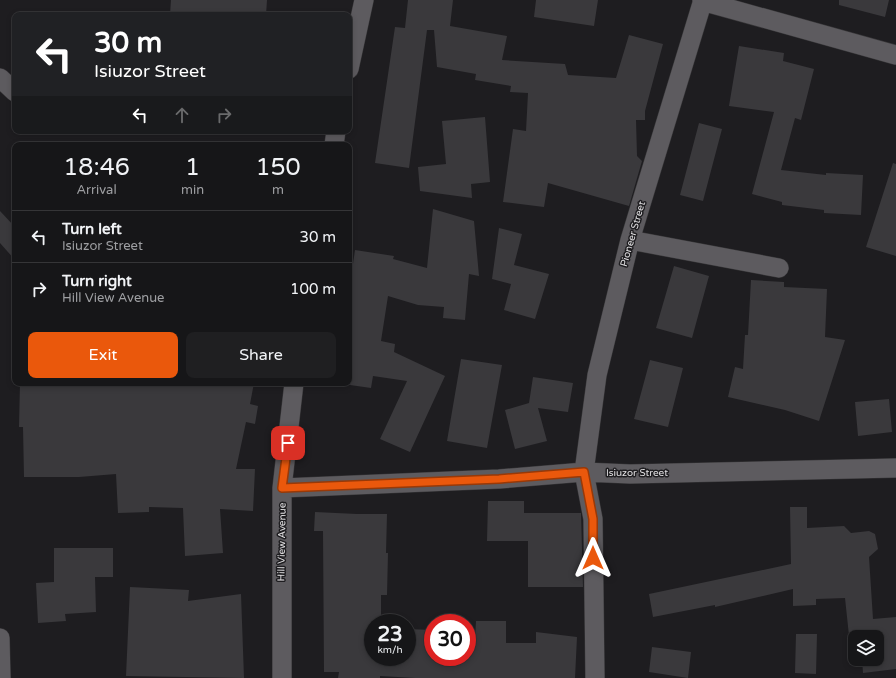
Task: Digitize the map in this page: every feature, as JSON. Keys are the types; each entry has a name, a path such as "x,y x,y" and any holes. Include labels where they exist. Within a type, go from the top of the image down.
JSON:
{"street":[{"path":"352,55 364,0"},
{"path":"703,1 896,55"},
{"name":"Pioneer Street","path":"595,678 593,519 584,472 597,375 630,240 703,1"},
{"path":"0,78 12,89"},
{"path":"630,240 779,268"},
{"name":"Hill View Avenue","path":"282,678 282,488 294,386"},
{"name":"Isiuzor Street","path":"282,488 499,479 584,472 630,474 896,468"},
{"path":"0,638 1,678"}],"building":[{"path":"171,0 267,0 266,12 170,12"},
{"path":"408,0 453,0 450,26 507,36 502,60 565,64 568,75 616,78 629,35 663,44 645,111 645,120 636,120 637,156 642,161 629,206 548,183 544,207 503,202 513,129 526,131 528,93 510,92 511,86 475,80 476,74 437,67 434,30 427,30 409,168 375,163 395,27 405,28"},
{"path":"536,0 598,0 594,26 534,17"},
{"path":"839,0 889,0 885,17 839,5"},
{"path":"739,46 784,53 783,61 814,69 801,120 795,118 781,170 826,175 826,173 863,175 861,215 824,213 824,210 782,205 782,202 752,194 774,112 729,106"},
{"path":"485,117 490,182 471,184 472,198 420,191 418,167 446,164 442,121"},
{"path":"699,123 722,129 703,201 680,195"},
{"path":"893,163 896,164 896,256 866,247"},
{"path":"433,209 474,221 479,276 469,274 465,320 443,318 444,307 418,305 388,296 381,341 395,344 394,352 445,376 410,452 380,439 407,381 373,376 371,388 352,385 352,270 355,250 394,256 393,259 427,268"},
{"path":"0,211 12,224 12,257 0,243"},
{"path":"499,228 522,234 514,265 549,274 535,319 504,310 511,284 492,279"},
{"path":"674,266 709,276 692,338 656,328"},
{"path":"751,280 784,282 784,287 827,289 825,337 845,340 819,421 785,410 728,397 735,367 743,369 745,335 748,335"},
{"path":"461,359 502,365 487,448 447,441"},
{"path":"650,360 683,368 668,427 634,419"},
{"path":"533,377 573,383 568,412 538,408 547,441 515,449 505,410 529,403"},
{"path":"20,386 253,386 250,404 258,406 255,424 246,422 236,469 255,469 253,511 220,509 223,553 185,556 183,508 149,507 149,512 118,513 116,474 79,477 24,477 23,427 19,427"},
{"path":"889,399 892,432 858,436 855,402"},
{"path":"488,501 524,501 524,513 581,513 583,587 528,587 528,541 487,541"},
{"path":"790,507 807,507 807,528 844,526 851,533 869,531 875,534 878,549 869,557 873,619 896,617 896,669 863,673 862,666 884,666 884,630 848,630 845,598 816,599 816,605 793,606 793,589 715,607 715,605 653,617 649,594 791,564"},
{"path":"315,512 387,514 387,595 381,595 381,614 364,614 364,666 416,666 416,629 424,630 424,666 476,666 476,621 506,621 506,643 536,643 536,632 577,637 575,678 415,678 380,676 380,678 338,678 339,672 324,672 323,531 314,531"},
{"path":"54,548 113,548 113,577 95,577 96,612 65,614 66,621 38,623 36,583 54,582"},
{"path":"130,587 189,590 188,601 241,594 244,678 126,676"},
{"path":"796,634 817,634 816,674 795,673"},
{"path":"652,647 691,652 688,678 649,672"}],"route":[{"path":"288,443 282,488 499,479 584,472 593,519 593,558"}]}
